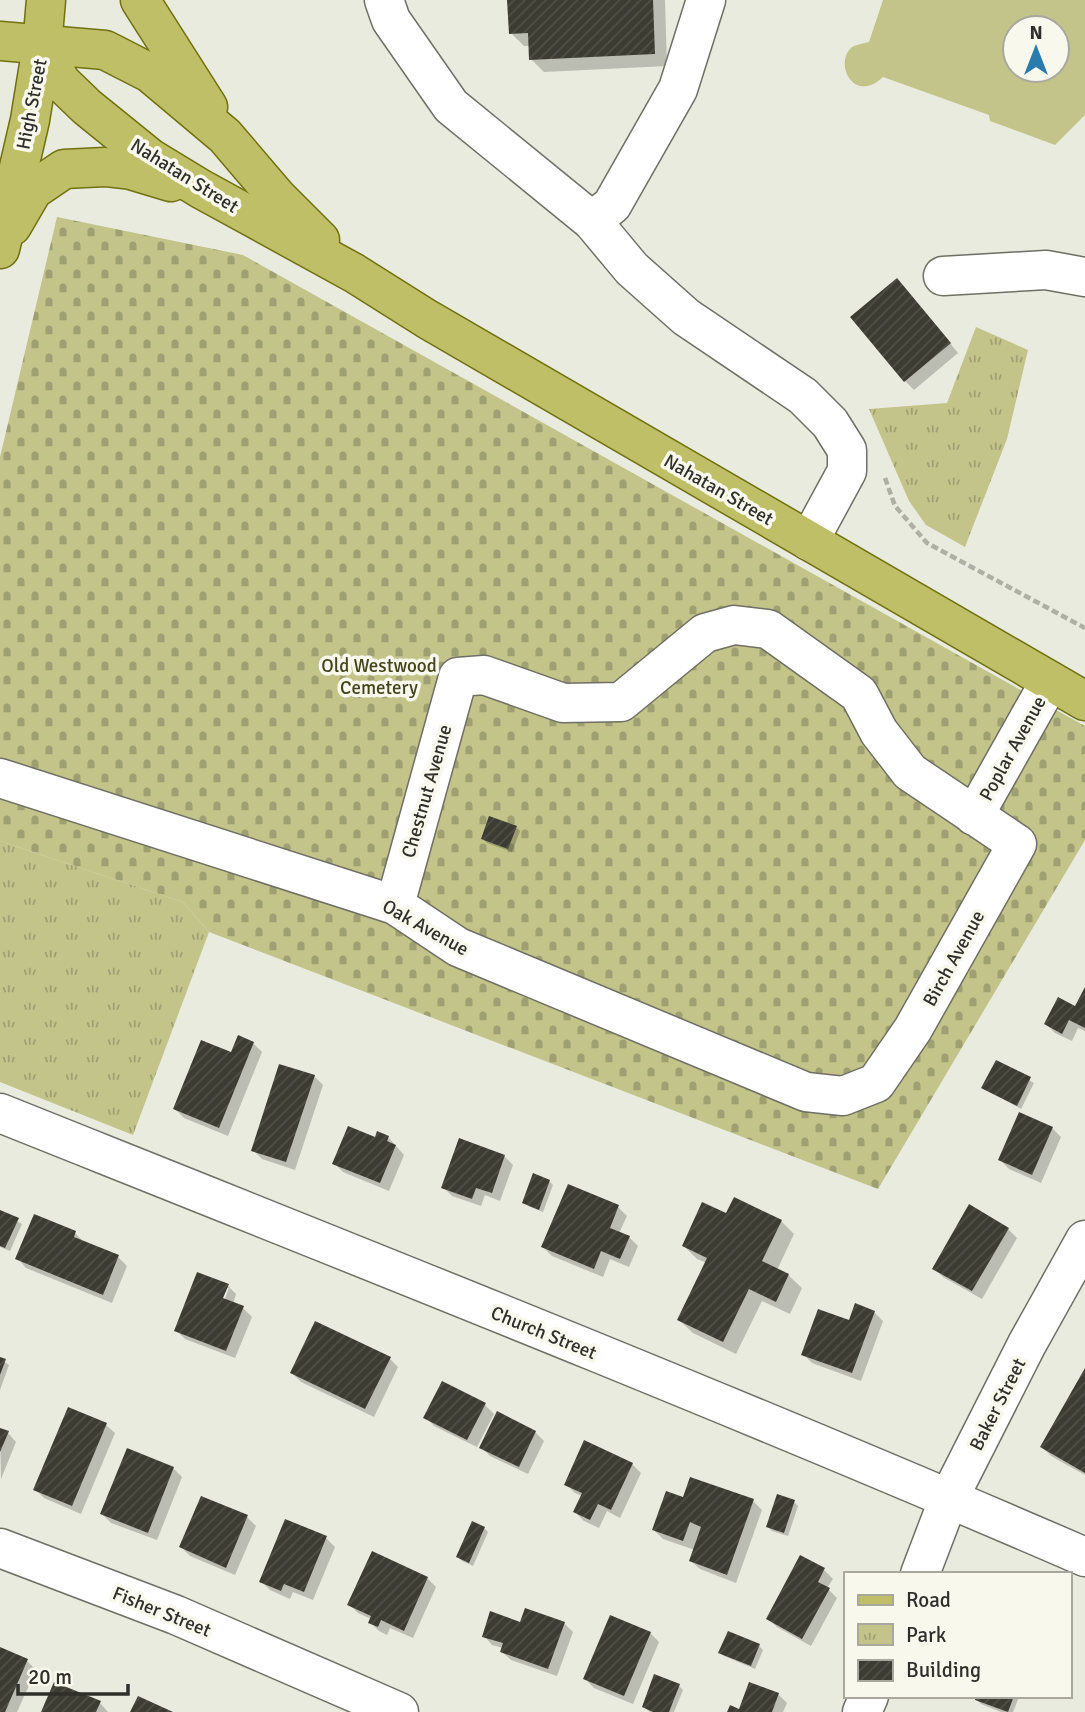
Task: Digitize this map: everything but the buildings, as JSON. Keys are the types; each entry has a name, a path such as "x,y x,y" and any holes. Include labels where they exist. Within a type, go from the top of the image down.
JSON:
{"main road":[{"name":"High Street","path":"1,246 30,120 42,46 46,0"},
{"path":"140,0 225,136"},
{"name":"Nahatan Street","path":"0,41 105,50 150,73 225,136 277,197 354,273"},
{"name":"Nahatan Street","path":"42,46 61,82 87,107 150,158 201,190 354,273 427,319 1085,701"},
{"path":"1,246 33,190 64,169 83,166 131,170 201,190"}],"street":[{"path":"384,0 391,20 451,106 592,221 632,269 686,317 803,396 830,423 846,450 848,471 808,541"},
{"path":"592,221 612,205 678,89 706,0"},
{"path":"943,276 1046,270 1085,277"},
{"name":"Chestnut Avenue","path":"395,905 458,677 484,675 563,703 621,702 705,633 734,625 768,629 859,694 879,732 910,772 974,816"},
{"name":"Poplar Avenue","path":"974,816 1050,681"},
{"name":"Oak Avenue","path":"0,778 395,905 458,947 542,984 806,1092 843,1096"},
{"name":"Birch Avenue","path":"843,1096 876,1083 884,1072 913,1029 1017,844 974,816"},
{"name":"Church Street","path":"0,1113 488,1308 949,1498 1085,1557"},
{"name":"Baker Street","path":"921,1572 949,1498 1027,1344 1085,1240"},
{"name":"Fisher Street","path":"0,1548 176,1615 399,1712"}],"green space":[{"path":"883,0 1085,0 1085,115 1055,145 990,121 989,115 883,77 873,84 855,84 849,78 845,62 852,47 869,42"},
{"name":"Old Westwood Cemetery","path":"57,217 243,255 1085,726 1085,840 878,1189 209,932 183,902 0,841 0,457"},
{"path":"976,327 1028,350 1007,439 965,547 926,525 909,501 869,409 947,403"},
{"path":"0,841 183,902 209,932 133,1135 0,1082"}]}
